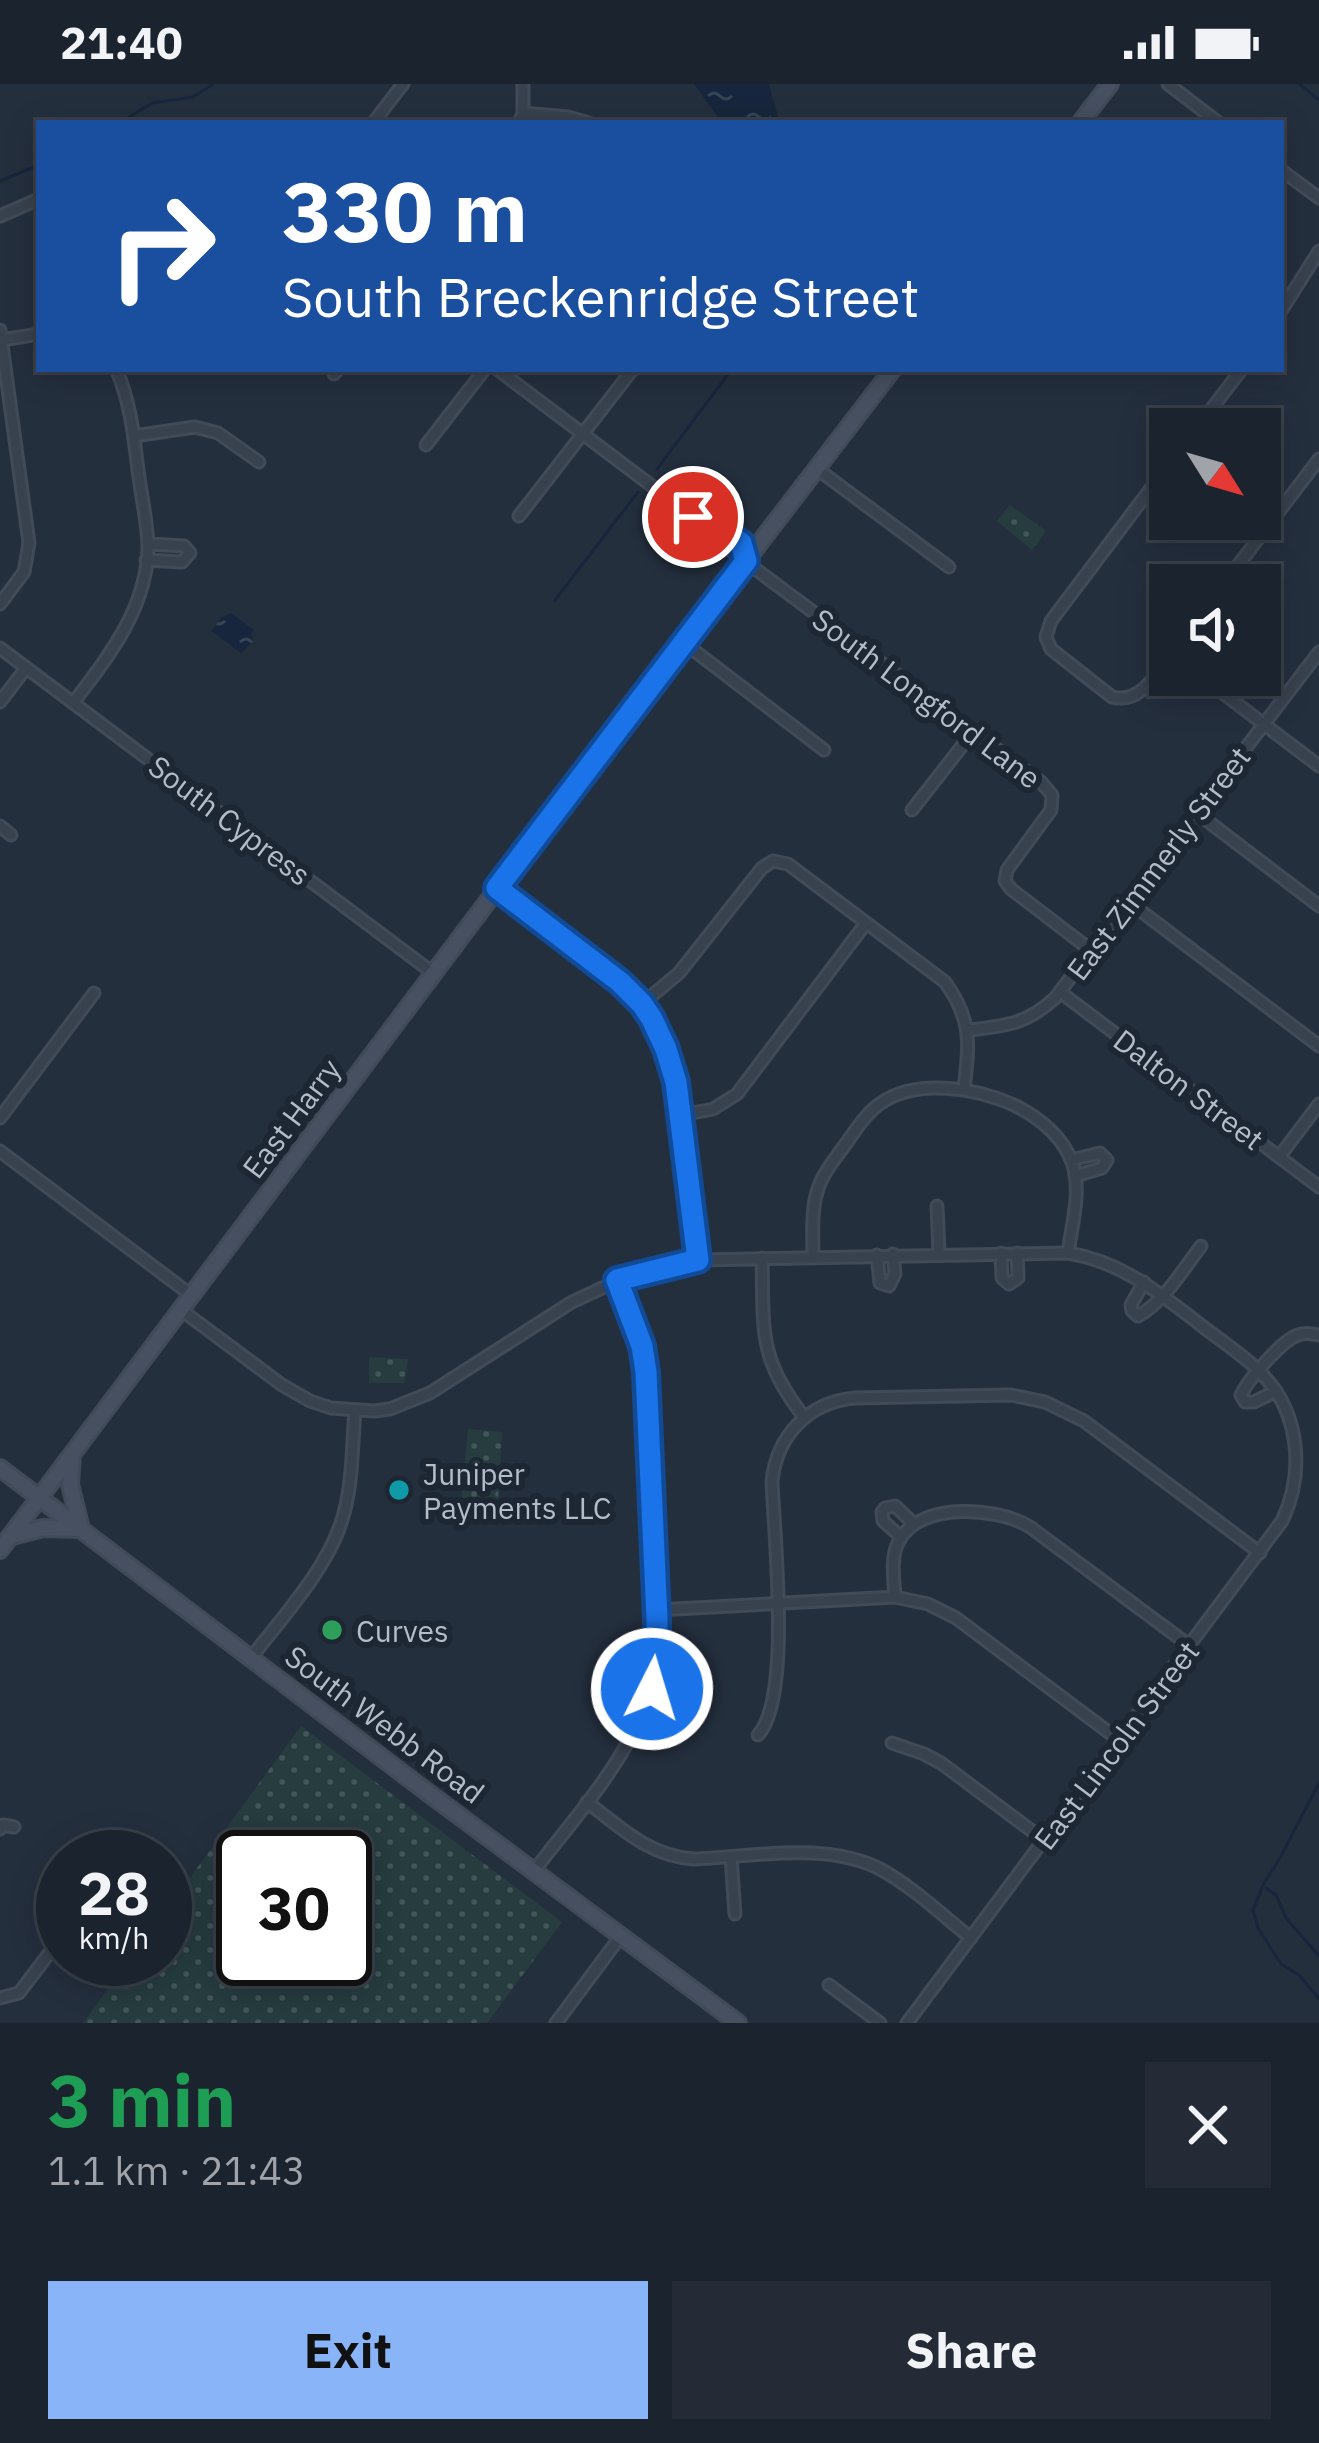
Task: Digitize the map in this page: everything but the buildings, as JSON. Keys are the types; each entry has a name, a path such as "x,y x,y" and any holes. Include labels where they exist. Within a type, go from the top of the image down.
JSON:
{"main road":[{"path":"1083,120 1111,84"},
{"name":"East Harry","path":"5,1544 891,372"},
{"path":"5,1544 43,1528 81,1529 70,1484 72,1455"},
{"name":"South Webb Road","path":"0,1468 737,2023"}],"street":[{"path":"375,120 403,84"},
{"path":"523,84 521,118 578,120"},
{"path":"1168,84 1216,120"},
{"path":"1284,172 1319,198"},
{"path":"0,216 36,200"},
{"path":"1284,306 1319,251"},
{"path":"0,604 23,572 29,551 1,335 36,334"},
{"path":"73,704 134,613 146,560 134,436 117,372"},
{"path":"426,446 483,372"},
{"name":"South Longford Lane","path":"501,372 693,517 695,524 1041,782 1052,795 1051,810 1007,870 1005,880 1092,952"},
{"path":"519,516 631,372"},
{"path":"1212,408 1240,372"},
{"path":"134,436 195,427 218,433 259,462"},
{"path":"0,454 15,452"},
{"path":"1239,564 1319,459"},
{"path":"817,468 949,567"},
{"path":"1149,492 1052,621 1046,638 1051,649 1112,697 1137,696 1149,681"},
{"path":"146,560 182,562 190,553 184,546 148,544"},
{"path":"683,642 824,750"},
{"name":"South Cypress","path":"0,648 434,973"},
{"name":"East Zimmerly Street","path":"969,1030 1035,1016 1060,992 1319,652"},
{"path":"0,702 26,668"},
{"path":"1226,696 1319,766"},
{"path":"912,810 973,732"},
{"path":"1197,812 1319,906"},
{"path":"0,826 11,835"},
{"path":"642,1004 679,973 762,868 776,862 788,864 945,982 961,1004 969,1030 964,1089"},
{"path":"497,888 620,982 642,1004 659,1034 672,1065 682,1114 698,1260"},
{"path":"1130,902 1319,1046"},
{"path":"682,1114 712,1108 737,1094 866,923"},
{"name":"Dalton Street","path":"1060,992 1319,1187"},
{"path":"0,1118 94,993"},
{"path":"813,1256 816,1193 825,1172 861,1123 880,1104 906,1092 964,1089 1027,1112 1059,1139 1076,1176 1068,1252"},
{"path":"1279,1157 1319,1104"},
{"path":"0,1151 191,1295"},
{"path":"1071,1160 1097,1153 1107,1160 1102,1168 1076,1176"},
{"path":"937,1206 939,1253"},
{"path":"1144,1282 1131,1306 1133,1313 1143,1315 1201,1246"},
{"path":"1001,1252 1002,1278 1009,1284 1018,1278 1017,1252"},
{"path":"180,1309 282,1385 310,1401 355,1410 390,1409 430,1393 572,1302 617,1280 698,1260 1001,1252 1068,1252 1099,1260 1144,1282 1259,1371 1276,1391 1251,1403 1243,1401 1242,1390 1259,1371 1290,1339 1319,1336"},
{"path":"877,1255 880,1283 889,1286 895,1274 893,1254"},
{"path":"762,1258 766,1351 778,1381 804,1417"},
{"path":"534,1870 631,1741 648,1703 657,1659 646,1372 642,1346 617,1280"},
{"name":"East Lincoln Street","path":"907,2023 1278,1529 1294,1486 1296,1455 1289,1418 1276,1391"},
{"path":"758,1735 769,1718 778,1674 773,1472 786,1438 804,1417 824,1405 847,1399 1011,1395 1045,1402 1084,1421 1260,1553"},
{"path":"251,1658 319,1566 340,1526 355,1410"},
{"path":"902,1537 882,1518 885,1508 895,1507 914,1524"},
{"path":"895,1598 894,1558 902,1537 914,1524 933,1515 992,1513 1016,1519 1190,1646"},
{"path":"657,1610 895,1598 918,1601 956,1618 1119,1740"},
{"path":"892,1743 941,1763 1044,1840"},
{"path":"587,1802 655,1851 684,1858 818,1853 855,1859 887,1874 971,1937"},
{"path":"0,1829 14,1827"},
{"path":"731,1857 735,1914"},
{"path":"556,2023 620,1937"},
{"path":"0,1998 19,1993 36,1971"},
{"path":"829,1985 880,2023"}],"green space":[{"path":"1010,505 1046,531 1032,550 997,521"},
{"path":"369,1357 408,1359 405,1383 369,1383"},
{"path":"468,1429 502,1432 498,1502 461,1503"},
{"path":"301,1726 562,1922 487,2023 83,2023 110,1986 192,1986 192,1875 216,1842 216,1986 372,1986 372,1830 225,1830"}],"water":[{"path":"694,84 769,84 779,120 720,120"},
{"path":"231,613 254,630 254,640 241,653 211,631"}],"waterway":[{"path":"125,120 152,103 193,97 213,84"},
{"path":"1300,84 1319,100"},
{"path":"0,181 36,166"},
{"path":"657,469 730,372"},
{"path":"555,600 638,492"},
{"path":"1319,1783 1253,1910 1258,1928 1281,1964 1299,1975 1319,1999"},
{"path":"1266,1888 1319,1956"}],"place":[{"name":"Juniper Payments LLC","path":"399,1490"},
{"name":"Curves","path":"332,1630"}],"route":[{"path":"652,1689 657,1619 646,1372 642,1346 617,1280 698,1260 676,1082 642,1004 497,888 746,561 741,543 702,516 693,517"}]}
